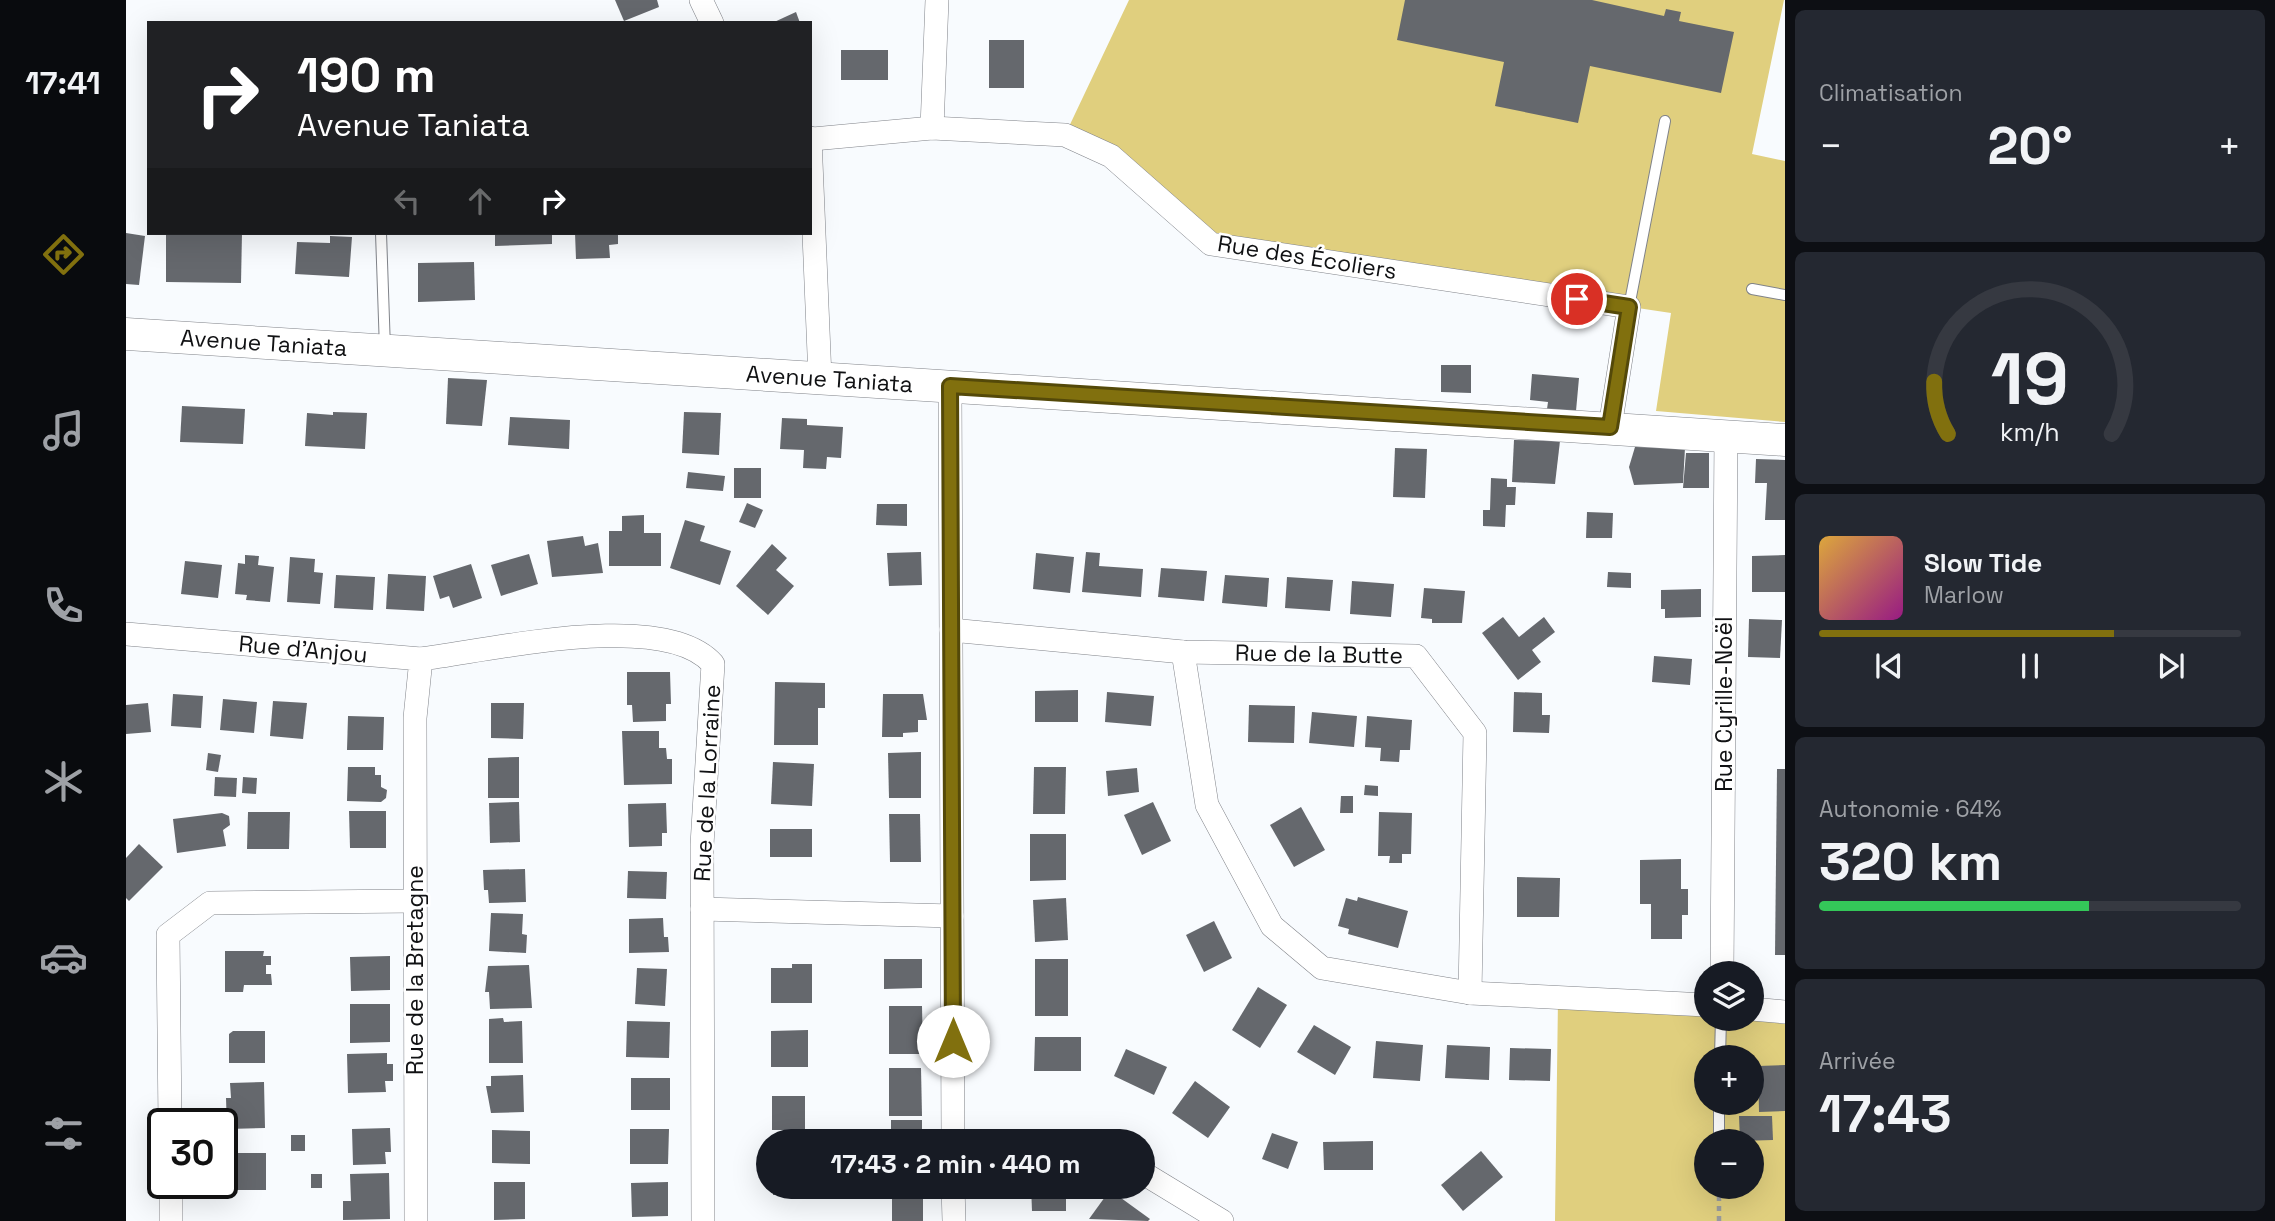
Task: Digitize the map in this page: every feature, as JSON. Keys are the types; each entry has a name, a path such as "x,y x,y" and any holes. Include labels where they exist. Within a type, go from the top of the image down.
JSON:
{"main road":[{"name":"Avenue Taniata","path":"126,334 1785,440"}],"street":[{"path":"701,0 711,21"},
{"path":"932,128 937,0"},
{"name":"Rue des Écoliers","path":"812,138 932,128 1065,135 1111,156 1211,244 1629,307"},
{"path":"812,165 820,378"},
{"path":"1610,427 1629,307"},
{"path":"950,386 955,1129"},
{"name":"Rue Cyrille-Noël","path":"1722,961 1726,435"},
{"name":"Rue de la Butte","path":"951,630 1183,652 1416,656 1475,733 1470,993"},
{"name":"Rue d'Anjou","path":"126,634 421,659"},
{"name":"Rue de la Lorraine","path":"421,659 605,635 641,636 701,650 713,664 702,845 703,1221"},
{"path":"1183,652 1207,805 1272,926 1322,968 1470,993 1694,1004"},
{"name":"Rue de la Bretagne","path":"416,1221 415,718 421,659"},
{"path":"170,1108 168,935 210,903 415,901"},
{"name":"Rue de la Lorraine","path":"702,909 952,916"},
{"path":"1764,1010 1785,1012"},
{"path":"1155,1180 1222,1221"},
{"path":"170,1199 171,1221"},
{"path":"953,1199 954,1221"}],"lane":[{"path":"1629,307 1665,121"},
{"path":"381,235 385,350"},
{"path":"1752,289 1785,295"}],"path":[{"path":"1719,1199 1719,1221"}],"shaded area":[{"path":"1129,0 1784,0 1752,154 1785,161 1785,422 1656,411 1671,313 1211,244 1065,135"},
{"path":"1558,999 1694,1005 1694,1031 1764,1031 1764,1016 1785,1012 1785,1221 1555,1221"}],"building":[{"path":"615,0 657,0 659,7 624,21"},
{"path":"1405,0 1592,0 1664,16 1666,9 1681,12 1679,21 1734,32 1721,93 1590,66 1578,123 1495,106 1504,62 1397,40"},
{"path":"796,12 799,21 776,21"},
{"path":"989,40 1024,40 1024,88 989,88"},
{"path":"841,50 888,50 888,80 841,80"},
{"path":"126,233 145,236 139,285 126,284"},
{"path":"166,235 242,235 241,283 166,282"},
{"path":"495,235 552,235 552,244 495,246"},
{"path":"575,235 618,235 618,244 609,245 610,258 576,259"},
{"path":"330,236 352,237 349,277 295,274 297,242 330,243"},
{"path":"474,262 475,300 418,302 418,263"},
{"path":"1441,365 1471,365 1471,393 1441,392"},
{"path":"1532,374 1579,378 1576,411 1547,409 1548,402 1530,400"},
{"path":"448,378 487,380 482,426 446,424"},
{"path":"182,406 245,409 243,444 180,442"},
{"path":"333,412 367,413 365,449 305,446 307,413 333,415"},
{"path":"684,412 721,413 719,455 682,453"},
{"path":"510,417 570,420 569,449 508,445"},
{"path":"782,418 807,419 807,425 843,427 841,458 827,457 826,469 803,468 804,450 780,449"},
{"path":"1514,440 1560,441 1555,484 1512,482"},
{"path":"1635,447 1685,448 1683,483 1634,485 1629,467"},
{"path":"1395,448 1427,449 1425,498 1393,497"},
{"path":"1686,453 1709,453 1709,488 1683,488"},
{"path":"1756,459 1785,460 1785,520 1765,520 1767,483 1755,483"},
{"path":"734,468 761,468 761,498 734,498"},
{"path":"688,472 725,476 723,491 686,488"},
{"path":"1491,478 1507,479 1507,487 1516,487 1515,505 1506,505 1505,527 1483,526 1483,510 1490,510"},
{"path":"747,503 763,510 755,528 739,522"},
{"path":"877,504 907,504 907,526 876,525"},
{"path":"1587,512 1613,513 1612,538 1586,538"},
{"path":"644,515 644,533 661,533 661,566 609,566 609,531 622,531 622,516"},
{"path":"685,520 705,526 700,541 731,551 720,585 670,568"},
{"path":"583,536 585,546 598,543 603,573 552,577 547,541"},
{"path":"772,544 787,558 776,570 794,586 768,615 736,586"},
{"path":"921,552 922,585 889,586 887,553"},
{"path":"1086,552 1100,553 1099,566 1143,569 1141,597 1082,592"},
{"path":"1036,553 1074,557 1070,593 1033,589"},
{"path":"529,554 538,584 501,596 491,565"},
{"path":"245,555 259,556 258,565 274,567 270,602 246,600 247,595 235,594 238,563 245,564"},
{"path":"1785,555 1785,592 1752,592 1752,556"},
{"path":"290,557 315,559 314,572 323,573 320,604 287,602"},
{"path":"185,561 222,565 218,598 181,594"},
{"path":"471,564 482,598 453,608 449,596 440,599 433,576"},
{"path":"1161,568 1207,571 1204,601 1158,597"},
{"path":"1608,572 1631,573 1631,588 1607,587"},
{"path":"388,574 426,576 424,611 386,609"},
{"path":"336,575 375,577 373,610 334,608"},
{"path":"1225,575 1269,578 1267,607 1222,603"},
{"path":"1287,577 1333,580 1330,611 1285,608"},
{"path":"1352,581 1394,584 1391,617 1350,614"},
{"path":"1424,588 1465,591 1462,623 1432,623 1432,619 1421,618"},
{"path":"1701,589 1701,617 1665,618 1665,609 1661,609 1661,590"},
{"path":"1503,617 1519,637 1544,617 1555,632 1532,650 1541,662 1518,680 1482,633"},
{"path":"1749,619 1782,620 1780,658 1748,657"},
{"path":"1654,656 1692,659 1690,685 1652,682"},
{"path":"627,672 670,672 671,704 666,704 666,721 633,722 632,705 627,705"},
{"path":"775,682 825,683 825,708 818,708 818,745 774,745"},
{"path":"1078,690 1078,722 1035,722 1035,691"},
{"path":"1107,692 1154,696 1151,726 1105,722"},
{"path":"1514,692 1542,693 1542,715 1550,715 1549,733 1513,732"},
{"path":"173,694 203,696 201,728 171,726"},
{"path":"883,694 923,694 927,720 918,720 918,732 903,733 903,737 882,737"},
{"path":"223,699 257,702 254,733 220,730"},
{"path":"273,701 307,703 303,739 270,736"},
{"path":"148,703 151,732 126,734 126,705"},
{"path":"491,703 524,703 523,739 491,738"},
{"path":"1249,705 1295,706 1294,743 1248,742"},
{"path":"1312,712 1357,716 1354,747 1309,743"},
{"path":"348,716 384,717 383,750 347,750"},
{"path":"1367,716 1412,720 1410,750 1400,750 1399,762 1380,761 1381,748 1365,747"},
{"path":"622,731 659,731 659,748 666,748 667,759 672,759 672,784 624,785"},
{"path":"921,752 921,798 889,798 888,753"},
{"path":"208,753 221,755 218,772 206,770"},
{"path":"519,757 519,798 488,798 488,758"},
{"path":"773,762 814,764 812,806 771,804"},
{"path":"348,767 375,767 375,775 381,775 381,787 387,790 386,798 381,802 347,801"},
{"path":"1034,767 1066,767 1065,814 1033,814"},
{"path":"1137,768 1139,792 1108,796 1106,771"},
{"path":"1777,769 1785,769 1785,955 1775,955"},
{"path":"215,777 237,778 236,797 214,796"},
{"path":"243,777 257,778 256,794 242,793"},
{"path":"1365,785 1378,786 1378,796 1364,795"},
{"path":"1341,796 1353,796 1353,813 1340,813"},
{"path":"519,802 520,842 490,843 489,803"},
{"path":"1153,802 1171,841 1142,855 1124,815"},
{"path":"666,803 667,833 662,833 662,846 629,847 628,804"},
{"path":"1301,807 1325,850 1294,867 1270,825"},
{"path":"349,811 386,811 386,848 350,848"},
{"path":"248,812 290,812 289,849 247,849"},
{"path":"1379,812 1412,813 1411,854 1402,854 1402,863 1389,863 1390,856 1378,856"},
{"path":"222,813 229,816 230,825 223,830 226,846 177,853 173,819"},
{"path":"889,814 920,814 921,862 890,862"},
{"path":"770,829 812,829 812,857 770,857"},
{"path":"1030,834 1066,834 1066,880 1030,881"},
{"path":"139,844 163,867 129,901 126,898 126,858"},
{"path":"1681,859 1681,889 1688,889 1688,915 1682,915 1682,939 1651,939 1651,904 1640,904 1640,860"},
{"path":"525,869 526,902 489,903 488,890 484,890 483,870"},
{"path":"628,871 667,872 666,899 627,898"},
{"path":"1517,877 1560,878 1559,917 1517,917"},
{"path":"1358,897 1408,911 1398,948 1348,934 1349,929 1338,926 1346,898 1357,901"},
{"path":"1066,898 1068,940 1035,942 1033,900"},
{"path":"491,913 523,914 522,934 527,935 526,953 489,951"},
{"path":"663,918 664,937 668,937 669,952 629,953 629,919"},
{"path":"1214,921 1232,958 1204,972 1186,935"},
{"path":"225,951 264,951 263,956 271,956 271,965 266,965 266,974 271,974 272,985 244,985 243,992 225,992"},
{"path":"390,956 390,990 351,991 350,957"},
{"path":"884,959 922,959 922,988 884,989"},
{"path":"1035,959 1068,959 1068,1016 1035,1016"},
{"path":"792,964 812,964 812,1003 771,1003 771,968 792,968"},
{"path":"529,965 532,1008 490,1009 489,992 485,992 488,966"},
{"path":"637,968 667,969 665,1006 635,1004"},
{"path":"1258,987 1287,1005 1260,1048 1232,1030"},
{"path":"350,1004 390,1004 390,1042 350,1043"},
{"path":"889,1006 922,1006 923,1054 889,1054"},
{"path":"503,1018 504,1022 522,1021 523,1063 489,1063 489,1019"},
{"path":"627,1021 670,1022 669,1058 626,1057"},
{"path":"1314,1025 1351,1047 1335,1075 1297,1052"},
{"path":"808,1030 808,1067 771,1067 771,1031"},
{"path":"233,1031 265,1031 265,1063 229,1063 229,1034"},
{"path":"1035,1037 1081,1037 1081,1071 1034,1071"},
{"path":"1376,1041 1423,1045 1420,1081 1373,1078"},
{"path":"1447,1045 1490,1047 1489,1080 1445,1078"},
{"path":"1510,1048 1551,1049 1550,1081 1509,1080"},
{"path":"1126,1049 1167,1067 1154,1095 1114,1076"},
{"path":"387,1053 387,1064 393,1064 393,1081 385,1081 386,1092 348,1093 347,1054"},
{"path":"1785,1065 1785,1111 1764,1112 1764,1066"},
{"path":"889,1068 921,1068 922,1116 889,1116"},
{"path":"523,1075 524,1112 491,1113 486,1086 491,1086 491,1076"},
{"path":"631,1078 670,1078 670,1110 631,1110"},
{"path":"1195,1081 1230,1107 1208,1138 1172,1113"},
{"path":"264,1082 265,1128 238,1129 238,1108 226,1108 226,1098 231,1098 230,1083"},
{"path":"772,1096 805,1096 805,1129 772,1129"},
{"path":"1739,1116 1772,1116 1773,1140 1764,1140 1764,1129 1740,1129"},
{"path":"891,1120 922,1120 922,1129 891,1129"},
{"path":"390,1128 391,1152 385,1152 386,1164 353,1165 352,1129"},
{"path":"630,1129 669,1129 668,1164 630,1164"},
{"path":"492,1130 530,1131 530,1164 492,1163"},
{"path":"1272,1133 1298,1142 1288,1169 1262,1159"},
{"path":"291,1135 305,1135 305,1151 291,1151"},
{"path":"1373,1141 1373,1170 1324,1170 1323,1142"},
{"path":"1481,1151 1503,1177 1463,1211 1441,1185"},
{"path":"238,1153 266,1153 266,1190 238,1190"},
{"path":"389,1173 390,1219 343,1220 343,1201 351,1201 350,1174"},
{"path":"311,1174 322,1174 322,1188 311,1188"},
{"path":"494,1182 525,1182 525,1219 494,1220"},
{"path":"668,1182 668,1216 632,1217 631,1183"},
{"path":"892,1199 923,1199 923,1221 892,1221"},
{"path":"1032,1199 1066,1199 1066,1211 1032,1211"},
{"path":"1103,1199 1122,1199 1150,1219 1148,1221 1089,1219"}],"route":[{"path":"953,1041 950,386 1610,427 1629,307 1577,299"}]}
